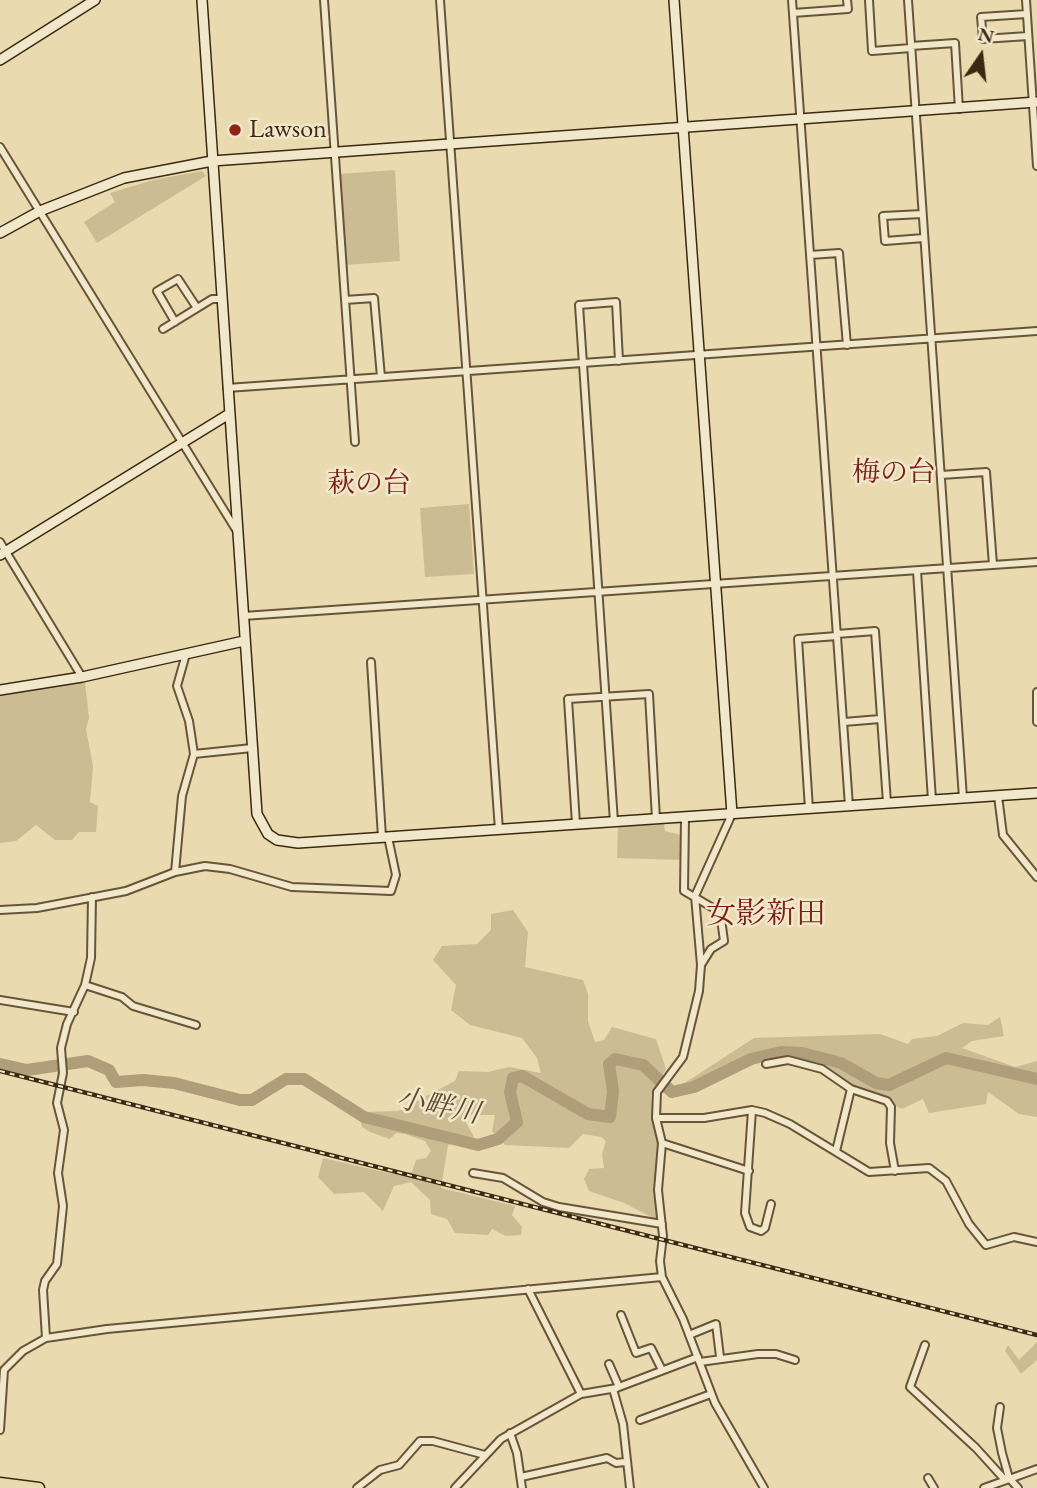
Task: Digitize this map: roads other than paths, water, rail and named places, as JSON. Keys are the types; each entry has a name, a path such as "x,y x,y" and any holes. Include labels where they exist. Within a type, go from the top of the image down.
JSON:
{"main road":[{"path":"0,1483 39,1488"}],"street":[{"path":"0,60 95,0"},
{"path":"202,0 257,814 262,826 274,838 298,843 1037,793"},
{"path":"324,0 355,442"},
{"path":"440,0 499,830"},
{"path":"674,0 732,814 695,896 701,965 697,1001 683,1057 657,1091 656,1118 662,1143 658,1190 662,1224 662,1277 711,1394 764,1488"},
{"path":"792,0 849,806"},
{"path":"793,13 848,9 847,0"},
{"path":"869,0 872,51 955,43 959,108"},
{"path":"908,0 963,798"},
{"path":"1026,0 1035,103 1037,166"},
{"path":"1027,14 981,17 983,38 1028,36"},
{"path":"0,233 40,211 124,178 212,162 1035,103"},
{"path":"0,148 239,535"},
{"path":"922,214 883,216 885,241 924,238"},
{"path":"810,255 839,253 847,345"},
{"path":"175,322 157,291 178,279 197,308"},
{"path":"345,300 374,298 381,377"},
{"path":"163,329 212,299 221,299"},
{"path":"614,822 579,305 616,302 620,362"},
{"path":"227,388 1037,331"},
{"path":"3,554 229,414"},
{"path":"941,475 986,472 993,565"},
{"path":"0,542 3,554 82,677"},
{"path":"243,616 1037,562"},
{"path":"917,571 932,800"},
{"path":"809,809 798,639 874,631 887,803"},
{"path":"0,690 82,677 244,641"},
{"path":"175,872 182,796 194,754 189,720 177,686 186,654"},
{"path":"0,910 37,908 126,891 191,867 216,866 292,887 386,892 394,888 396,883 385,837 371,662"},
{"path":"1037,692 1037,722"},
{"path":"576,824 568,699 649,694 656,819"},
{"path":"844,722 880,719"},
{"path":"194,754 252,748"},
{"path":"998,796 1003,835 1037,877"},
{"path":"685,817 684,891 720,912 724,941 711,949 701,965"},
{"path":"46,1338 43,1290 45,1281 57,1264 63,1206 58,1173 64,1130 57,1103 62,1072 63,1034 85,985 91,958 92,897"},
{"path":"85,985 122,997 133,1006 196,1025"},
{"path":"0,1000 74,1012"},
{"path":"765,1064 788,1060 822,1069 851,1088 887,1101 891,1107 890,1143 895,1171"},
{"path":"836,1151 851,1088"},
{"path":"656,1118 705,1118 752,1111 790,1124 869,1172 921,1166 936,1172 946,1181 979,1240 986,1245 1014,1237 1037,1242"},
{"path":"752,1111 745,1213 751,1227 761,1231 765,1228 771,1204"},
{"path":"662,1143 749,1171"},
{"path":"473,1173 503,1178 543,1202 559,1207 662,1224"},
{"path":"0,1430 4,1370 23,1351 46,1338 662,1277"},
{"path":"528,1289 580,1394"},
{"path":"621,1315 636,1353 651,1348 662,1370"},
{"path":"686,1334 716,1324 720,1357"},
{"path":"925,1345 909,1387 1018,1488"},
{"path":"455,1488 485,1455 510,1433 580,1394 616,1388 662,1370 699,1360 776,1354 795,1360"},
{"path":"609,1364 623,1424 625,1462 630,1488"},
{"path":"640,1420 711,1394"},
{"path":"1000,1407 997,1428 1007,1479"},
{"path":"510,1433 522,1488"},
{"path":"357,1488 380,1471 399,1465 420,1441 433,1441 485,1455"},
{"path":"521,1477 607,1458 616,1463 625,1462"},
{"path":"985,1488 1037,1469"},
{"path":"929,1478 934,1488"}],"waterway":[{"name":"小畔川","path":"0,1064 27,1070 88,1061 109,1070 116,1082 143,1080 174,1083 240,1100 252,1100 286,1079 304,1079 364,1117 478,1145 498,1139 517,1122 510,1092 513,1078 522,1076 588,1114 610,1117 613,1091 609,1064 615,1059 643,1065 672,1092 694,1087 751,1059 781,1052 802,1053 841,1063 876,1083 889,1085 946,1058 1037,1079"}],"railway":[{"path":"0,1071 1037,1335"}],"place":[{"name":"Lawson","path":"235,130"}],"district":[{"name":"梅の台","path":"894,473"},
{"name":"萩の台","path":"369,484"},
{"name":"女影新田","path":"766,915"}]}
